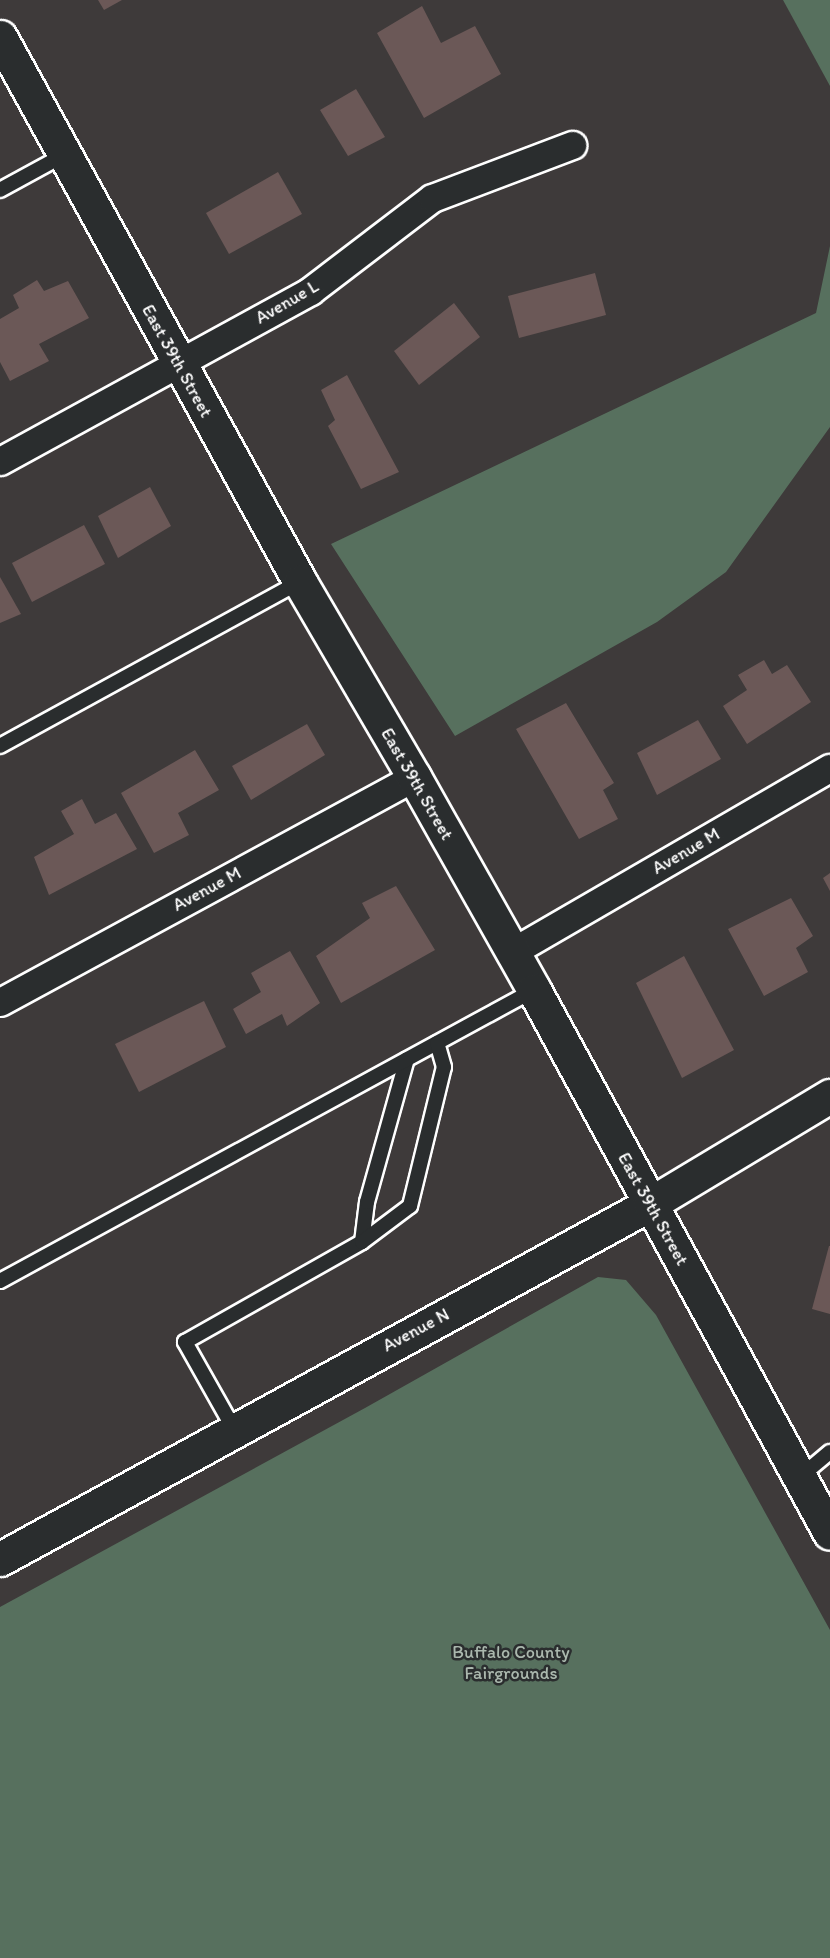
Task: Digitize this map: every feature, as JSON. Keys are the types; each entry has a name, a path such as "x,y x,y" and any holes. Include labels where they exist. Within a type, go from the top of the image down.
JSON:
{"main road":[{"name":"East 39th Street","path":"0,37 300,582 414,777 534,990 830,1533"},
{"name":"Avenue N","path":"0,1559 234,1429 650,1204 830,1096"}],"street":[{"name":"Avenue L","path":"0,461 310,291 432,198 572,146"},
{"name":"Avenue M","path":"512,952 830,768"},
{"name":"Avenue M","path":"0,1002 414,777"}],"lane":[{"path":"0,190 64,154"},
{"path":"0,746 300,582"},
{"path":"0,1281 534,990"},
{"path":"234,1429 185,1342 362,1242 410,1206 444,1067 437,1043"},
{"path":"362,1242 366,1202 407,1059"},
{"path":"800,1477 830,1452"}],"green space":[{"path":"783,0 830,0 830,86"},
{"path":"830,246 830,427 726,572 657,622 455,736 331,544 816,313"},
{"name":"Buffalo County Fairgrounds","path":"598,1277 626,1280 656,1315 830,1630 830,1958 0,1958 0,1607 365,1408"}],"building":[{"path":"98,0 122,0 104,10"},
{"path":"422,6 441,43 475,26 501,74 424,118 377,33"},
{"path":"356,89 385,137 348,156 320,110"},
{"path":"278,172 302,214 229,254 206,213"},
{"path":"595,273 606,315 519,338 508,296"},
{"path":"37,280 44,291 68,281 89,318 39,344 49,361 10,381 0,362 0,319 19,308 13,295"},
{"path":"454,303 480,337 419,385 394,351"},
{"path":"347,375 399,472 361,489 328,426 335,420 321,390"},
{"path":"150,487 171,526 118,558 98,516"},
{"path":"84,525 105,564 32,602 12,563"},
{"path":"0,577 21,614 0,623"},
{"path":"764,660 772,674 787,665 811,702 747,744 723,706 747,690 738,675"},
{"path":"566,703 614,783 603,790 618,819 579,839 516,729"},
{"path":"698,720 721,759 657,795 637,753"},
{"path":"307,724 325,755 251,800 232,766"},
{"path":"195,750 219,790 178,813 189,835 154,853 121,793"},
{"path":"82,799 95,824 116,813 137,849 49,895 34,857 74,834 61,811"},
{"path":"830,873 830,891 823,878"},
{"path":"396,886 435,950 341,1003 316,956 370,918 362,903"},
{"path":"791,898 813,936 796,948 808,972 764,996 728,929"},
{"path":"290,951 320,1003 287,1026 282,1014 246,1034 233,1009 261,992 251,973"},
{"path":"684,956 734,1050 682,1078 636,983"},
{"path":"204,1001 226,1047 139,1092 115,1044"},
{"path":"830,1246 830,1314 812,1309"}]}
